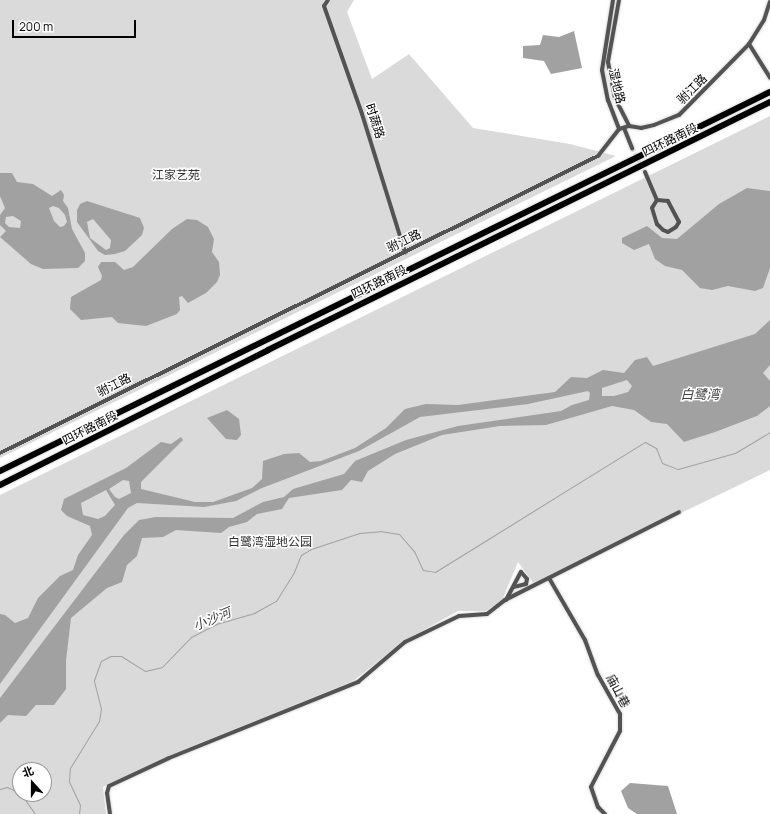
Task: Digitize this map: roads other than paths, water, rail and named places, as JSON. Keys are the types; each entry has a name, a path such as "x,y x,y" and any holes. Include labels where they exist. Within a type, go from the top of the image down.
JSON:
{"highway":[{"name":"四环路南段","path":"0,471 770,92"},
{"name":"四环路南段","path":"0,486 275,346 770,102"}],"street":[{"name":"时蔬路","path":"328,0 324,6 362,114 405,252"},
{"name":"湿地路","path":"614,0 602,70 608,100 632,148"},
{"name":"湿地路","path":"619,0 608,62 615,98 628,126"},
{"name":"驸江路","path":"0,453 598,156 622,129 628,126 654,125 679,115 749,44 764,20 770,2"},
{"path":"749,44 770,78"},
{"path":"645,172 657,200"},
{"path":"657,200 668,201 679,222 676,227 668,232 663,230 657,224 652,208 657,200"},
{"path":"110,814 107,793 110,786 169,758 358,682 405,642 460,616 487,614 505,600 679,512"},
{"name":"庙山巷","path":"549,578 585,640 598,675 620,714 620,731 591,787 598,807 605,814"},
{"path":"505,600 514,587"}],"water":[{"path":"574,31 582,68 551,74 544,61 523,58 523,46 540,45 543,35 559,37"},
{"path":"0,173 12,173 17,182 33,184 52,196 61,190 64,195 63,201 68,208 72,229 85,253 85,261 78,268 43,269 31,264 0,237 6,231 0,225 0,215 5,208 0,196","holes":["53,206 59,208 65,215 67,222 64,226 60,227 54,221 49,208","13,216 21,221 20,228 9,227 5,223 6,217"]},
{"path":"747,188 770,191 770,268 763,288 755,291 728,286 712,290 700,288 682,270 665,266 655,259 649,244 634,250 622,243 622,238 647,226 662,238 677,239 719,204"},
{"path":"87,201 140,218 144,228 142,235 125,251 105,255 98,251 77,222 77,210 80,204","holes":["93,219 111,240 110,248 106,250 90,238 87,222"]},
{"path":"187,219 197,220 208,227 214,239 212,252 219,262 220,275 217,282 206,293 188,303 182,296 179,297 180,310 177,314 146,326 118,323 112,317 81,320 70,309 71,297 101,280 102,276 98,267 101,262 115,262 124,270 133,267 172,229"},
{"name":"白鹭湾","path":"770,320 770,365 763,373 770,381 770,406 757,416 715,432 684,442 667,424 651,422 634,410 612,406 546,425 500,426 442,435 395,454 368,471 362,482 351,480 342,490 289,498 282,509 257,514 247,522 229,527 221,533 176,530 163,537 142,538 137,556 127,565 122,582 107,588 71,618 66,661 66,689 54,705 36,705 26,716 8,715 0,723 0,698 124,535 139,520 156,517 233,518 263,502 284,497 293,489 344,474 355,461 406,440 458,426 561,411 572,405 589,400 590,393 588,391 528,404 420,417 359,451 262,488 236,501 204,507 137,503 128,508 0,684 0,614 5,615 15,623 28,618 38,598 60,576 73,570 78,555 92,535 90,526 67,516 61,510 64,499 126,468 161,442 171,444 181,437 183,440 141,482 141,489 195,502 213,502 252,488 262,479 263,461 284,454 299,453 310,462 321,461 355,448 386,428 405,409 426,404 458,405 555,392 571,377 587,378 603,370 624,373 635,360 647,357 653,366 755,334","holes":["627,380 632,386 628,392 614,396 602,396 602,388","123,480 129,481 131,493 119,499 115,497 109,489","106,490 115,505 105,516 98,519 83,515 81,503"]},
{"path":"227,410 239,419 241,435 237,440 226,439 207,418"},
{"path":"630,783 668,786 677,814 637,814 628,808 621,791"}],"waterway":[{"name":"小沙河","path":"79,814 80,805 69,781 70,768 99,721 101,709 94,680 101,661 111,656 121,656 145,671 162,667 191,637 216,624 254,613 276,601 294,572 301,555 311,549 359,533 380,531 399,534 414,551 423,570 435,572 645,442 656,448 662,463 678,469 735,453 770,432"},
{"name":"小沙河","path":"0,789 7,787 12,789"},
{"name":"小沙河","path":"27,802 35,814"}],"tunnel":[{"path":"632,148 645,172"}],"park label":[{"name":"江家艺苑","path":"176,175"},
{"name":"白鹭湾湿地公园","path":"270,542"}]}
